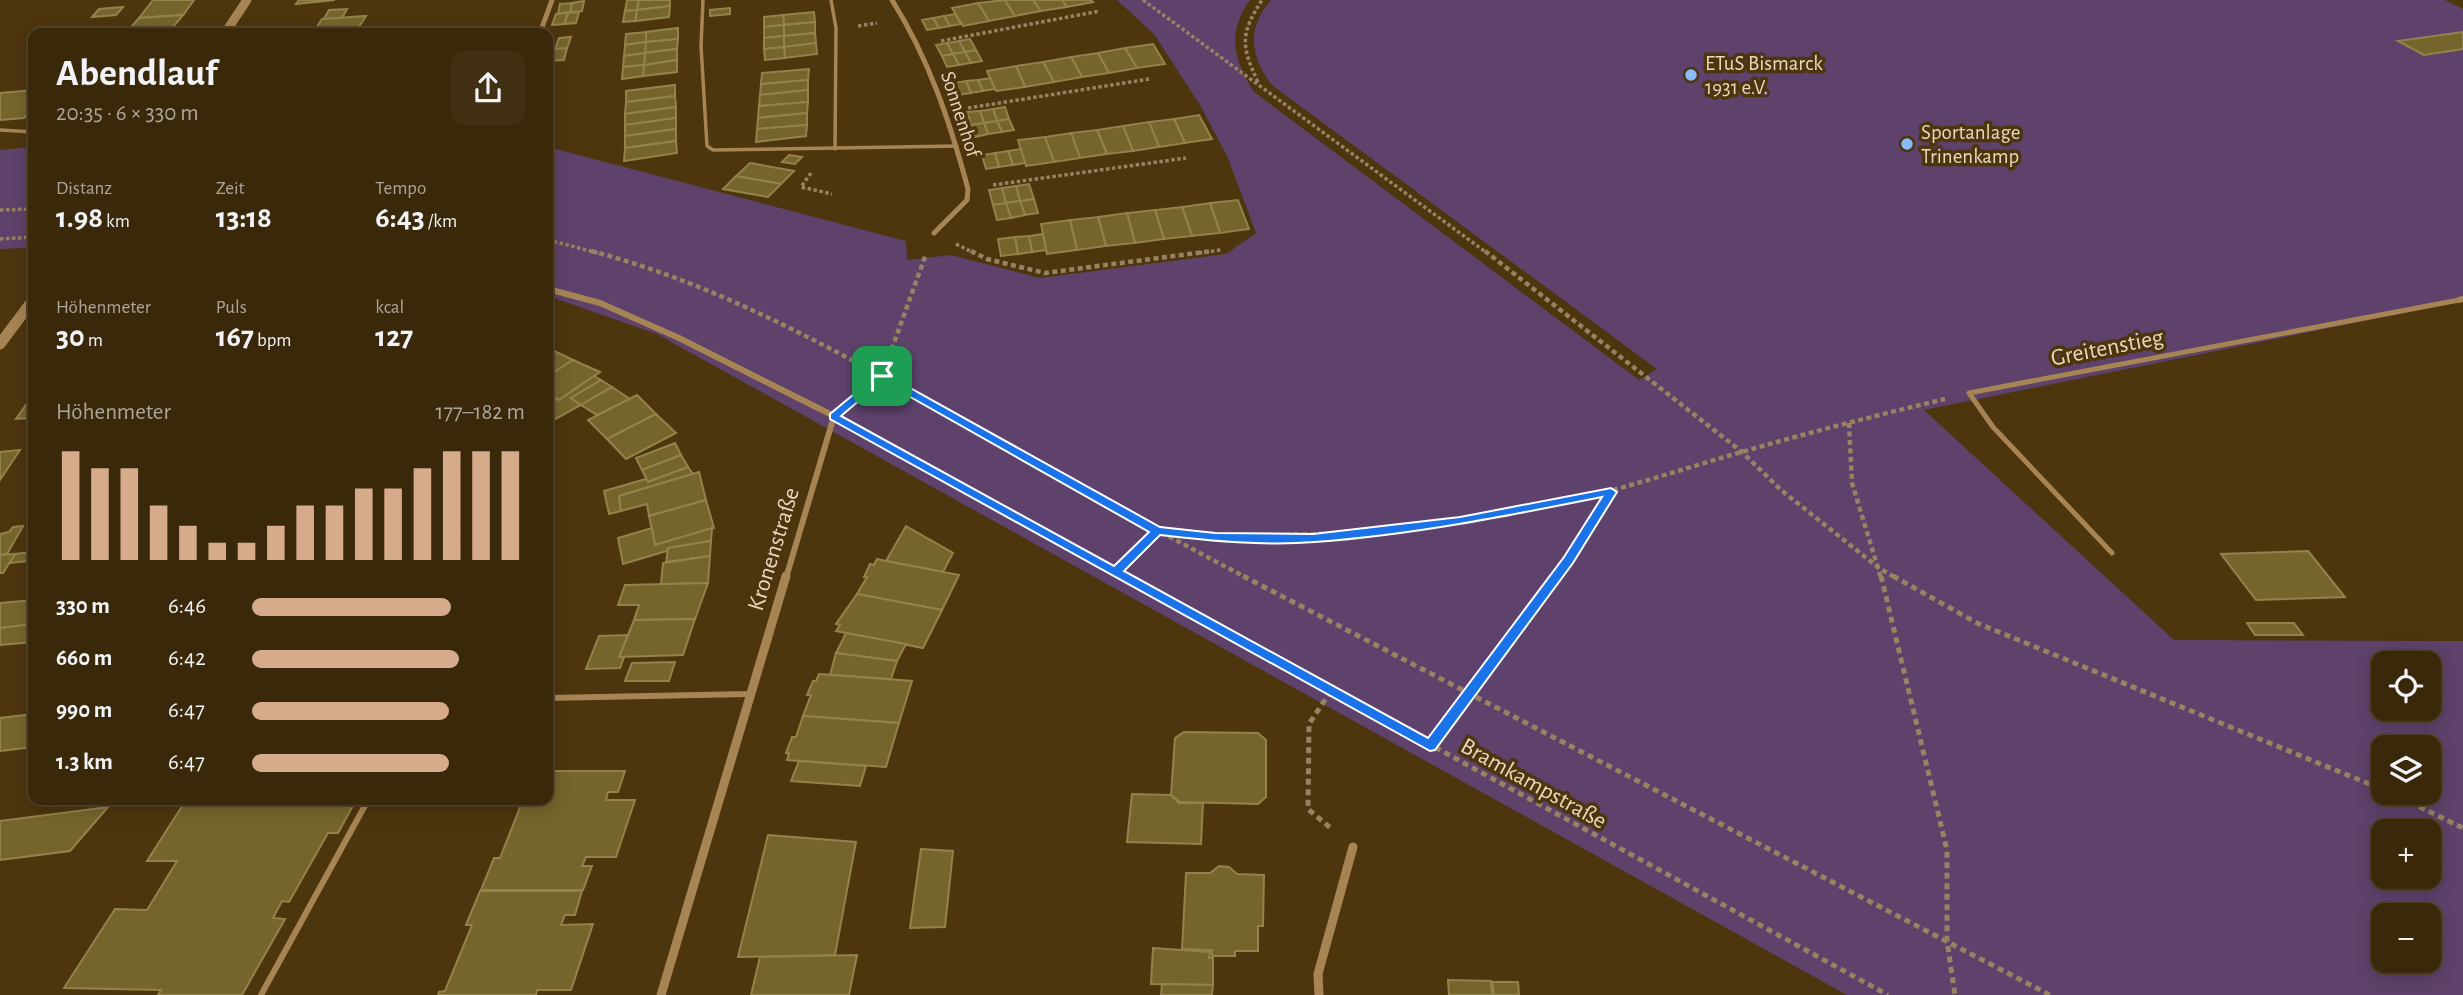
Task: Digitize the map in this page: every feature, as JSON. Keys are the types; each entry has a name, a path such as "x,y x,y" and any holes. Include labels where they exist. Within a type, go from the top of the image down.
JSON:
{"street":[{"path":"228,28 247,0"},
{"path":"542,28 552,0"},
{"name":"Sonnenhof","path":"892,0 919,45 947,111 968,189 967,200 934,233"},
{"path":"553,291 611,308 679,338 834,416"},
{"path":"0,344 28,307"},
{"name":"Kronenstraße","path":"661,995 834,416"},
{"path":"1318,995 1318,974 1353,847"}],"lane":[{"path":"703,0 701,46 707,146 721,152 957,146"},
{"path":"831,0 836,28 835,149"},
{"path":"0,130 28,132"},
{"name":"Greitenstieg","path":"1969,393 2461,299"},
{"path":"1969,393 1993,427 2112,553"},
{"path":"553,698 749,694"},
{"path":"261,995 365,805"}],"path":[{"path":"1143,0 1524,279 1742,452 1781,490 1879,568 1977,623 2371,785"},
{"path":"1258,83 1243,51 1246,23 1262,0"},
{"path":"919,45 1100,11"},
{"path":"836,28 905,19"},
{"path":"947,111 1149,79"},
{"path":"820,150 808,180 801,187 832,194"},
{"path":"968,189 1186,158"},
{"path":"0,210 28,209"},
{"path":"834,416 882,376 934,233 988,259 1045,273 1221,250"},
{"path":"0,239 28,237"},
{"path":"553,241 618,258 750,308 882,376 1157,531 2050,995"},
{"path":"1157,531 1215,537 1313,538 1460,521 1611,492 1685,472 1742,452 1969,393"},
{"name":"Bramkampstraße","path":"834,416 1430,746 1888,995"},
{"path":"1849,423 1852,482 1879,568 1947,850 1947,941 1955,995"},
{"path":"1430,746 1569,560 1611,492"},
{"path":"1115,572 1157,531"},
{"path":"1331,691 1309,724 1308,809 1353,847"},
{"path":"2415,805 2463,828"}],"shaded area":[{"path":"1117,0 1250,0 1242,12 1235,35 1238,58 1254,92 1639,380 1657,369 1273,86 1259,65 1254,43 1258,21 1271,0 2445,0 2463,9 2463,301 1924,410 2174,640 2463,641 2463,995 1847,995 657,334 553,298 553,148 906,241 907,260 951,255 1040,278 1226,254 1256,233 1228,158 1200,105 1154,34"},
{"path":"28,147 26,248 0,249 0,150"}],"building":[{"path":"153,0 194,0 183,15 139,18"},
{"path":"299,0 335,0 296,4"},
{"path":"627,0 639,0 637,10 625,11"},
{"path":"639,0 670,0 670,6 637,10"},
{"path":"1005,0 1015,16 989,21 978,3"},
{"path":"1005,0 1033,0 1041,11 1015,16"},
{"path":"1033,0 1062,0 1067,7 1041,11"},
{"path":"1062,0 1091,0 1093,2 1067,7"},
{"path":"584,1 582,11 570,12 572,3"},
{"path":"572,3 570,12 558,14 560,4"},
{"path":"978,3 989,21 963,26 952,8"},
{"path":"670,6 669,17 635,21 637,10"},
{"path":"123,7 116,15 92,17 99,9"},
{"path":"730,8 730,14 710,16 710,10"},
{"path":"347,9 342,18 324,19 329,10"},
{"path":"637,10 635,21 623,22 625,11"},
{"path":"579,12 576,23 564,24 568,13"},
{"path":"814,12 815,22 784,25 783,15"},
{"path":"568,13 564,24 552,25 556,14"},
{"path":"955,14 961,24 950,26 944,16"},
{"path":"183,15 172,28 130,28 139,18"},
{"path":"783,15 784,25 764,27 764,17"},
{"path":"366,16 358,28 316,28 322,19"},
{"path":"944,16 950,26 939,28 933,18"},
{"path":"933,18 939,28 927,30 922,20"},
{"path":"815,22 815,33 784,36 784,25"},
{"path":"784,25 784,36 764,38 764,27"},
{"path":"678,28 678,39 646,42 646,32"},
{"path":"646,32 646,42 625,45 626,34"},
{"path":"2463,32 2463,49 2424,55 2398,41"},
{"path":"815,33 816,43 784,47 784,36"},
{"path":"784,36 784,47 764,49 764,38"},
{"path":"571,37 567,48 555,49 559,38"},
{"path":"678,39 677,49 645,53 646,42"},
{"path":"970,39 976,50 965,52 959,41"},
{"path":"959,41 965,52 953,54 947,43"},
{"path":"646,42 645,53 624,56 625,45"},
{"path":"816,43 817,54 785,58 784,47"},
{"path":"947,43 953,54 942,56 936,45"},
{"path":"1153,44 1165,64 1137,68 1125,48"},
{"path":"784,47 785,58 765,60 764,49"},
{"path":"567,48 564,60 553,61 555,49"},
{"path":"1125,48 1137,68 1109,73 1098,53"},
{"path":"677,49 677,60 644,65 645,53"},
{"path":"976,50 982,61 971,63 965,52"},
{"path":"965,52 971,63 959,65 953,54"},
{"path":"645,53 644,65 623,67 624,56"},
{"path":"1098,53 1109,73 1082,77 1071,57"},
{"path":"953,54 959,65 947,67 942,56"},
{"path":"1071,57 1082,77 1054,82 1043,62"},
{"path":"677,60 677,72 643,76 644,65"},
{"path":"1043,62 1054,82 1025,87 1016,66"},
{"path":"644,65 643,76 622,79 623,67"},
{"path":"1016,66 1025,87 996,91 987,71"},
{"path":"809,69 808,80 761,84 762,73"},
{"path":"990,78 995,89 983,91 978,80"},
{"path":"808,80 808,90 760,95 761,84"},
{"path":"978,80 983,91 971,93 966,81"},
{"path":"966,81 971,93 959,95 954,83"},
{"path":"675,85 675,96 626,102 626,91"},
{"path":"28,90 28,113 24,118 0,120 0,93"},
{"path":"808,90 808,102 759,106 760,95"},
{"path":"675,96 676,107 625,114 626,102"},
{"path":"808,102 807,113 758,118 759,106"},
{"path":"676,107 676,118 625,125 625,114"},
{"path":"1005,107 1009,119 997,121 993,109"},
{"path":"993,109 997,121 984,123 980,111"},
{"path":"980,111 984,123 971,125 967,112"},
{"path":"807,113 807,125 757,129 758,118"},
{"path":"1199,115 1212,139 1185,143 1174,119"},
{"path":"676,118 676,129 625,136 625,125"},
{"path":"1009,119 1014,130 1002,132 997,121"},
{"path":"1174,119 1185,143 1159,147 1149,122"},
{"path":"997,121 1002,132 988,134 984,123"},
{"path":"1149,122 1159,147 1133,151 1123,126"},
{"path":"984,123 988,134 975,137 971,125"},
{"path":"807,125 806,136 756,142 757,129"},
{"path":"1123,126 1133,151 1107,154 1097,130"},
{"path":"676,129 676,141 625,148 625,136"},
{"path":"1097,130 1107,154 1080,158 1071,133"},
{"path":"1071,133 1080,158 1054,162 1045,137"},
{"path":"1045,137 1054,162 1026,166 1018,140"},
{"path":"676,141 677,153 624,161 625,148"},
{"path":"1021,149 1025,163 1013,165 1008,151"},
{"path":"1008,151 1013,165 999,167 995,153"},
{"path":"995,153 999,167 986,169 982,155"},
{"path":"789,155 802,157 795,164 782,162"},
{"path":"750,163 794,171 781,184 736,176"},
{"path":"736,176 781,184 768,197 723,189"},
{"path":"1029,184 1034,199 1020,201 1016,186"},
{"path":"1016,186 1020,201 1006,203 1002,188"},
{"path":"1002,188 1006,203 993,205 989,190"},
{"path":"1034,199 1038,213 1025,215 1020,201"},
{"path":"1238,200 1249,229 1220,233 1210,203"},
{"path":"1020,201 1025,215 1011,218 1006,203"},
{"path":"1006,203 1011,218 997,220 993,205"},
{"path":"1210,203 1220,233 1192,236 1182,207"},
{"path":"1182,207 1192,236 1164,239 1155,210"},
{"path":"1155,210 1164,239 1135,243 1127,213"},
{"path":"1127,213 1135,243 1106,246 1098,217"},
{"path":"1098,217 1106,246 1077,250 1070,220"},
{"path":"1070,220 1077,250 1047,254 1041,224"},
{"path":"1043,234 1046,250 1032,252 1029,236"},
{"path":"1029,236 1032,252 1018,254 1015,237"},
{"path":"1015,237 1018,254 1001,256 998,239"},
{"path":"553,350 573,360 553,373"},
{"path":"573,360 600,372 559,400 553,397 553,373"},
{"path":"594,376 601,380 571,398 581,405 553,420 553,397 559,400"},
{"path":"601,380 612,387 581,405 571,398"},
{"path":"612,387 630,399 597,415 581,405"},
{"path":"637,395 656,414 607,439 588,420"},
{"path":"28,402 28,418 16,419"},
{"path":"656,414 676,433 626,459 607,439"},
{"path":"675,443 681,455 642,470 636,458"},
{"path":"20,450 0,480 0,452"},
{"path":"681,455 688,467 648,482 642,470"},
{"path":"688,467 693,474 619,496 621,511 609,514 604,491 646,479 648,482"},
{"path":"699,472 706,500 649,516 647,504 621,511 619,496"},
{"path":"706,500 714,528 655,545 649,516"},
{"path":"23,526 7,554 0,555 0,534 9,532 13,527"},
{"path":"906,526 953,553 943,572 886,561"},
{"path":"652,528 655,545 712,528 711,541 668,548 667,551 623,564 618,538"},
{"path":"711,541 710,556 666,562 668,548"},
{"path":"2308,551 2345,597 2256,600 2221,554"},
{"path":"28,553 28,561 9,563 15,554"},
{"path":"15,554 3,573 0,573 0,555"},
{"path":"710,556 708,583 661,584 663,563"},
{"path":"877,559 959,575 942,610 857,594 867,577 864,577 870,564 874,565"},
{"path":"708,583 695,619 634,620 639,605 618,605 625,585"},
{"path":"857,594 942,610 923,648 836,631 840,625 836,624"},
{"path":"28,600 28,625 0,628 0,603"},
{"path":"695,619 683,655 619,657 634,620"},
{"path":"2247,623 2294,623 2303,635 2255,635"},
{"path":"28,625 28,642 0,645 0,628"},
{"path":"846,633 906,644 897,661 836,653"},
{"path":"628,635 619,657 624,657 620,668 586,669 599,636"},
{"path":"836,653 897,661 891,679 830,675"},
{"path":"675,662 669,681 625,681 632,663"},
{"path":"819,674 912,681 899,723 803,716 811,695 807,695"},
{"path":"28,715 28,748 0,751 0,718"},
{"path":"803,716 899,723 886,767 787,760 789,753 786,753 792,737 796,737"},
{"path":"1184,732 1258,733 1266,740 1266,797 1258,804 1180,802 1171,795 1175,738"},
{"path":"799,761 866,766 860,786 791,781"},
{"path":"553,771 625,771 618,792 608,792 606,800 635,800 616,857 586,857 582,866 592,866 583,890 481,890 494,858 500,858 521,805 553,805"},
{"path":"1132,794 1171,795 1179,803 1203,803 1201,844 1127,842"},
{"path":"183,805 353,805 338,833 328,833 289,902 282,901 273,918 285,919 242,995 158,995 161,990 64,988 115,909 147,910 177,861 147,861"},
{"path":"108,807 70,851 0,860 0,821"},
{"path":"768,835 856,842 835,955 738,957"},
{"path":"921,849 953,851 945,927 910,928"},
{"path":"1219,866 1229,867 1237,874 1264,875 1263,926 1258,926 1258,951 1235,951 1235,956 1212,956 1212,950 1182,949 1186,873 1210,873"},
{"path":"480,891 582,891 575,915 565,915 561,925 593,924 571,990 537,990 536,995 438,995 439,992 445,991 472,925 466,925"},
{"path":"1153,948 1210,952 1209,958 1213,958 1213,985 1151,984"},
{"path":"857,955 849,995 751,995 760,957"},
{"path":"1448,980 1491,981 1492,995 1449,995"},
{"path":"1492,982 1518,982 1519,995 1494,995"},
{"path":"1162,984 1213,985 1212,995 1161,995"}],"place":[{"name":"ETuS Bismarck 1931 e.V.","path":"1691,75"},
{"name":"Sportanlage Trinenkamp","path":"1907,144"}],"route":[{"path":"882,376 834,416 1115,572 1157,531 1215,537 1313,538 1383,532 1460,521 1611,492 1569,560 1430,746 1115,572 1157,531 882,376"}]}
